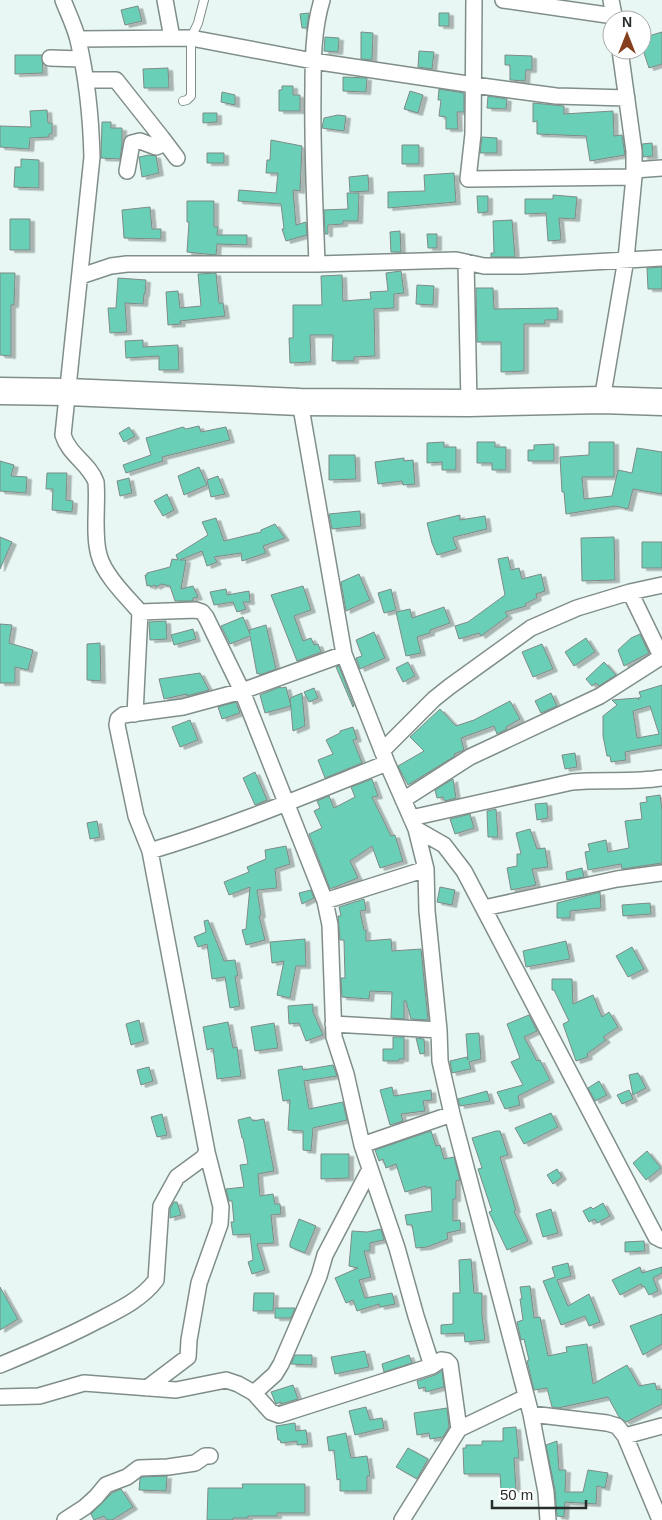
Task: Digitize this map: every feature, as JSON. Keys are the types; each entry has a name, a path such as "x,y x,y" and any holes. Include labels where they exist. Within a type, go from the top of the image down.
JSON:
{"highway":[{"path":"0,391 300,402 469,403 602,400 662,402"}],"street":[{"path":"63,0 78,39 82,58 86,80 92,157 63,435 66,444 73,454 93,474 96,482 97,545 99,557 113,580 140,612 135,714"},
{"path":"165,0 172,38"},
{"path":"317,264 312,150 313,61 316,27 322,0"},
{"path":"474,0 474,84 468,180 634,173 662,168"},
{"path":"503,0 602,16"},
{"path":"78,39 191,38 313,61 556,96 627,98"},
{"path":"50,58 82,58"},
{"path":"602,400 626,259 634,173 634,151 621,60"},
{"path":"86,80 116,80 176,158"},
{"path":"127,170 132,143 140,141 156,147 161,144 162,138"},
{"path":"80,276 111,266 127,264 466,262 484,266 522,266 662,258"},
{"path":"466,262 469,403"},
{"path":"300,402 344,654 413,823 426,870 427,911 439,1030 440,1061 452,1114 531,1414 546,1492 548,1520"},
{"path":"150,851 193,838 286,804 385,757 434,699 512,640 531,628 560,615 630,592 662,586"},
{"path":"403,800 470,757 600,696 662,658 630,592"},
{"path":"140,612 196,610 202,612 242,691 325,901 330,926 334,1037 346,1074 362,1145 397,1248 432,1366"},
{"path":"147,1388 188,1358 189,1340 199,1283 220,1224 221,1207 207,1152 150,851 136,816 117,725 118,718 123,715 183,707 242,691 344,654"},
{"path":"413,823 572,782 647,781 662,778"},
{"path":"413,823 444,845 464,871 651,1228 656,1237 662,1240"},
{"path":"325,901 426,870"},
{"path":"484,908 608,881 662,873"},
{"path":"333,1024 439,1030"},
{"path":"362,1145 452,1114"},
{"path":"0,1365 70,1336 124,1307 150,1288 156,1280 161,1206 177,1177 203,1158 207,1152"},
{"path":"254,1393 274,1374 281,1364 319,1276 325,1255 370,1169"},
{"path":"0,1397 39,1396 84,1383 176,1390 226,1380 254,1393 271,1412 279,1415 432,1366 441,1360 447,1361 450,1364 459,1429"},
{"path":"402,1520 459,1429 526,1397"},
{"path":"531,1414 607,1423 617,1426 625,1436 660,1520"},
{"path":"625,1436 662,1426"},
{"path":"65,1520 88,1504 106,1485 127,1477 139,1468 168,1467 195,1463 205,1456 210,1456"}],"lane":[{"path":"183,101 191,96 191,38 198,23 204,0"}],"building":[{"path":"138,6 142,21 125,25 121,10"},
{"path":"309,13 307,28 302,28 300,14"},
{"path":"439,13 449,13 449,26 439,26"},
{"path":"361,32 373,33 372,60 361,59"},
{"path":"662,32 662,64 649,68 646,60 652,60 652,35"},
{"path":"325,37 339,38 338,52 324,51"},
{"path":"419,51 434,52 432,69 418,67"},
{"path":"15,55 42,55 43,73 15,74"},
{"path":"505,55 532,56 532,70 526,70 525,81 510,80 510,65 505,65"},
{"path":"168,68 169,88 144,88 143,69"},
{"path":"343,77 367,78 366,92 343,91"},
{"path":"282,86 293,86 293,95 300,95 300,111 279,111 279,90 282,90"},
{"path":"439,89 464,93 464,112 457,112 458,129 446,129 446,117 439,116 441,100 438,100"},
{"path":"410,91 423,95 418,113 404,109"},
{"path":"222,92 235,95 235,105 221,102"},
{"path":"488,96 507,99 506,109 487,108"},
{"path":"533,103 564,106 564,114 613,111 614,136 622,135 625,155 590,161 586,136 537,134 537,121 533,122"},
{"path":"47,110 48,123 52,123 52,134 49,134 49,137 30,138 29,149 0,147 0,126 31,127 30,111"},
{"path":"203,113 217,113 217,122 203,123"},
{"path":"338,115 346,116 344,131 322,128 324,118"},
{"path":"102,122 111,122 111,128 122,128 120,159 101,158"},
{"path":"482,137 497,138 497,153 480,153"},
{"path":"271,140 302,146 300,191 293,190 296,225 306,222 307,235 286,241 282,229 284,229 281,204 238,201 239,190 276,193 278,173 266,173 267,160 270,160"},
{"path":"652,143 653,156 643,157 642,144"},
{"path":"402,145 419,145 419,164 402,164"},
{"path":"207,153 224,153 224,163 207,163"},
{"path":"156,156 159,173 142,177 139,157"},
{"path":"21,159 39,160 39,188 14,187 15,167 21,167"},
{"path":"454,173 456,202 388,208 388,192 425,191 424,175"},
{"path":"368,175 369,191 350,192 349,177"},
{"path":"347,193 359,193 358,221 343,221 343,224 328,225 328,234 325,234 324,210 348,209"},
{"path":"553,195 577,197 575,219 559,218 561,240 548,241 546,213 525,214 525,199 553,199"},
{"path":"477,196 488,196 488,212 478,213"},
{"path":"187,201 214,201 214,227 218,227 217,235 247,235 247,245 217,244 216,255 187,252 189,222 187,222"},
{"path":"150,207 152,229 161,229 161,239 124,238 122,210"},
{"path":"10,219 30,219 30,250 10,250"},
{"path":"512,220 515,257 491,257 491,253 494,253 493,221"},
{"path":"400,231 401,252 391,252 390,232"},
{"path":"427,234 437,234 437,248 428,248"},
{"path":"662,267 662,289 648,289 647,268"},
{"path":"401,271 404,293 394,294 394,308 374,309 375,356 354,357 354,361 332,361 333,335 310,335 311,362 290,363 289,338 293,338 293,305 322,305 321,276 342,275 343,301 371,299 370,292 388,291 386,273"},
{"path":"0,273 15,273 14,305 11,305 11,356 0,355"},
{"path":"216,273 219,303 223,303 225,316 180,321 181,324 168,325 166,292 178,291 180,308 201,306 198,274"},
{"path":"118,278 146,280 145,294 143,304 125,303 127,332 110,333 108,308 116,308"},
{"path":"417,285 434,286 433,305 416,304"},
{"path":"476,288 493,288 494,309 558,308 558,320 545,320 545,324 524,324 524,371 501,372 501,342 477,342"},
{"path":"143,340 143,347 178,345 179,370 159,370 159,356 126,358 125,341"},
{"path":"199,426 201,432 226,427 230,440 162,457 163,461 126,473 123,465 151,455 146,438 183,427 186,429"},
{"path":"129,427 135,436 124,442 119,433"},
{"path":"444,442 444,447 456,447 456,470 442,470 442,462 427,463 427,443"},
{"path":"477,442 495,442 495,447 506,447 506,470 492,470 492,463 477,463"},
{"path":"589,442 614,442 614,477 582,477 584,499 612,496 618,470 632,473 637,448 662,452 662,494 633,489 628,509 616,506 566,514 564,492 562,492 560,457 589,455"},
{"path":"554,444 554,461 528,461 528,450 534,450 534,445"},
{"path":"329,455 355,455 356,479 329,480"},
{"path":"404,458 404,461 413,460 415,484 403,485 402,481 378,484 375,462"},
{"path":"0,461 14,465 11,476 27,477 26,493 0,491"},
{"path":"199,467 207,485 184,495 178,476"},
{"path":"47,473 67,473 66,500 73,501 72,512 52,510 53,489 46,489"},
{"path":"218,476 225,494 211,497 207,480"},
{"path":"129,478 132,493 120,496 117,481"},
{"path":"167,494 174,510 163,516 154,501"},
{"path":"360,511 361,526 332,529 329,514"},
{"path":"460,515 460,520 485,516 487,529 454,537 457,549 437,555 427,523"},
{"path":"216,518 224,541 261,532 261,530 275,524 285,538 263,546 266,553 242,561 241,553 214,557 217,562 207,566 202,551 180,560 186,560 181,589 193,586 198,597 193,598 193,601 175,601 170,586 161,584 156,587 155,585 147,586 145,575 147,573 170,567 172,559 178,560 176,555 208,535 202,522"},
{"path":"0,537 12,542 0,569"},
{"path":"614,537 615,580 582,581 581,538"},
{"path":"642,542 662,542 662,568 642,568"},
{"path":"508,557 511,570 519,568 522,579 541,574 545,591 536,594 537,598 525,604 526,606 505,612 508,616 481,636 479,633 459,639 455,626 468,622 505,595 498,559"},
{"path":"359,574 370,600 346,611 341,582"},
{"path":"303,586 311,610 294,616 303,641 311,638 314,645 318,644 321,652 297,661 271,595"},
{"path":"226,589 227,595 249,591 250,602 243,602 246,609 237,612 233,602 214,605 210,592"},
{"path":"391,589 396,610 384,613 378,593"},
{"path":"444,607 450,623 417,637 421,653 406,656 396,612 410,609 412,618"},
{"path":"243,617 250,634 249,630 266,625 276,669 260,675 259,673 257,674 250,636 230,644 221,626"},
{"path":"166,621 167,639 150,640 149,622"},
{"path":"0,624 12,625 9,643 33,650 28,670 15,667 15,683 0,683"},
{"path":"193,629 196,639 174,645 171,635"},
{"path":"374,632 385,658 360,669 356,658 362,656 356,640"},
{"path":"640,634 649,653 624,666 618,650 631,638"},
{"path":"586,638 595,652 574,666 565,652"},
{"path":"100,643 101,681 87,680 87,644"},
{"path":"542,644 553,669 533,677 522,652"},
{"path":"408,662 415,676 403,682 396,668"},
{"path":"604,662 616,675 599,686 596,683 592,686 586,679"},
{"path":"339,666 354,706 353,707 336,667"},
{"path":"200,673 209,690 187,696 187,694 164,699 159,679"},
{"path":"662,685 662,745 625,752 626,760 611,762 610,756 607,756 603,736 603,716 617,705 612,700 637,698 639,700 638,698 641,697 639,692","holes":["650,706 659,734 637,738 633,711"]},
{"path":"280,687 286,687 291,706 265,713 260,695"},
{"path":"314,688 318,698 309,702 304,692"},
{"path":"302,693 305,726 293,731 290,698"},
{"path":"551,693 557,706 541,713 535,701"},
{"path":"510,701 520,719 497,734 494,726 461,738 464,750 454,754 455,756 408,785 398,766 424,751 410,737 440,709 456,726 474,720"},
{"path":"236,702 240,713 222,719 218,707"},
{"path":"190,720 198,740 180,747 172,727"},
{"path":"353,727 357,739 353,740 362,763 325,778 318,760 333,754 326,740 340,733 340,731"},
{"path":"575,753 577,767 565,769 562,755"},
{"path":"255,772 267,800 255,805 243,778"},
{"path":"372,779 378,796 372,797 391,836 395,835 403,861 380,868 372,846 350,861 358,878 330,889 309,834 322,828 314,811 320,808 317,801 329,796 334,808 355,797 351,787"},
{"path":"453,779 456,798 445,801 443,797 437,798 435,790"},
{"path":"660,795 662,810 662,863 622,869 621,864 588,870 585,852 590,851 588,844 606,840 608,852 629,848 625,821 642,819 640,803 647,802 646,797"},
{"path":"547,803 548,818 537,820 535,804"},
{"path":"496,809 498,837 488,837 487,811"},
{"path":"470,814 474,828 455,834 450,819"},
{"path":"97,821 100,837 90,839 87,823"},
{"path":"530,829 537,849 545,848 548,867 532,869 536,885 511,890 507,868 517,866 517,854 521,854 516,833"},
{"path":"286,846 290,864 275,869 277,888 257,890 261,915 259,916 265,940 246,945 242,930 246,929 250,887 229,895 224,882 249,872 247,867 266,859 265,850"},
{"path":"582,868 584,877 567,880 566,872"},
{"path":"440,887 455,890 452,905 437,902"},
{"path":"311,890 314,898 302,904 299,893"},
{"path":"600,892 601,908 570,911 570,918 557,918 557,903"},
{"path":"364,899 366,910 360,911 364,930 366,930 366,941 391,939 392,951 421,949 428,1020 411,1019 406,1001 404,1001 404,1019 391,1018 392,992 370,991 369,999 342,997 341,978 345,978 344,940 340,940 338,916 341,916 339,907"},
{"path":"650,903 651,914 623,916 622,905"},
{"path":"208,920 224,961 235,960 238,976 235,976 240,1006 230,1008 225,977 212,979 207,944 198,947 194,937 206,932 204,921"},
{"path":"305,939 306,966 296,966 290,998 277,995 284,961 272,963 270,942"},
{"path":"566,941 570,959 526,967 523,951"},
{"path":"632,947 644,969 628,977 616,956"},
{"path":"552,979 572,979 573,1004 593,995 602,1017 609,1012 618,1027 603,1037 606,1040 587,1054 588,1057 576,1061 563,1024 569,1021 554,990 552,990"},
{"path":"313,1004 313,1012 323,1035 306,1041 299,1023 289,1024 288,1006"},
{"path":"529,1015 537,1031 524,1037 537,1061 540,1060 550,1080 518,1096 520,1105 505,1109 497,1092 523,1085 511,1062 520,1058 507,1024"},
{"path":"139,1020 144,1041 131,1045 126,1024"},
{"path":"228,1022 233,1048 237,1047 241,1076 217,1079 213,1048 207,1050 203,1027"},
{"path":"274,1023 278,1048 255,1051 251,1027"},
{"path":"479,1033 481,1059 469,1062 471,1069 452,1073 450,1061 467,1057 468,1060 466,1034"},
{"path":"393,1037 404,1037 404,1059 399,1059 399,1061 383,1061 383,1049 393,1049"},
{"path":"416,1038 424,1039 425,1053 420,1054"},
{"path":"333,1065 337,1076 304,1081 309,1109 343,1102 347,1120 313,1128 311,1151 303,1150 303,1131 288,1130 290,1100 283,1101 278,1070 302,1066 303,1070"},
{"path":"149,1067 153,1081 141,1085 137,1070"},
{"path":"638,1073 646,1088 633,1095 629,1075"},
{"path":"599,1081 607,1095 595,1101 588,1088"},
{"path":"392,1087 394,1096 431,1090 432,1100 423,1101 425,1111 401,1114 403,1121 390,1125 380,1090"},
{"path":"629,1090 633,1099 622,1104 617,1095"},
{"path":"487,1091 490,1101 460,1106 458,1099"},
{"path":"551,1113 558,1127 524,1144 515,1128"},
{"path":"162,1114 167,1135 157,1137 151,1117"},
{"path":"250,1117 253,1121 264,1119 274,1171 258,1174 260,1196 273,1194 275,1204 280,1204 281,1214 271,1215 274,1243 257,1244 265,1270 252,1274 248,1262 253,1260 250,1234 233,1235 231,1222 234,1222 232,1201 229,1201 226,1189 244,1187 240,1165 248,1164 238,1120"},
{"path":"431,1131 436,1146 440,1145 444,1159 454,1157 460,1180 456,1181 456,1199 453,1199 453,1221 460,1220 461,1230 447,1233 448,1239 427,1247 416,1248 412,1225 407,1225 405,1215 432,1211 431,1187 427,1188 426,1186 405,1192 396,1164 386,1168 383,1159 379,1161 375,1150"},
{"path":"500,1131 508,1155 500,1157 516,1210 514,1211 528,1241 507,1250 489,1212 492,1211 478,1169 482,1168 472,1138"},
{"path":"647,1151 661,1168 646,1180 633,1163"},
{"path":"321,1154 349,1154 349,1178 321,1179"},
{"path":"557,1169 562,1177 553,1184 547,1175"},
{"path":"174,1202 177,1202 181,1215 170,1218 170,1209"},
{"path":"603,1203 610,1216 597,1223 595,1219 589,1222 583,1211 591,1207 593,1209"},
{"path":"551,1209 558,1233 543,1237 536,1214"},
{"path":"299,1219 316,1226 305,1253 290,1247"},
{"path":"381,1229 384,1240 370,1243 370,1251 364,1251 371,1277 359,1280 365,1298 392,1293 395,1304 380,1307 379,1304 357,1311 353,1300 346,1303 335,1278 358,1268 349,1266 352,1231 367,1232"},
{"path":"644,1241 645,1251 625,1252 625,1242"},
{"path":"471,1259 474,1293 482,1293 485,1340 465,1342 464,1333 441,1334 441,1325 453,1324 453,1293 460,1293 459,1260"},
{"path":"568,1263 571,1276 557,1280 568,1306 589,1294 600,1322 589,1326 585,1316 561,1325 543,1281 555,1277 552,1267"},
{"path":"640,1267 642,1273 662,1267 662,1273 653,1278 658,1291 649,1295 641,1284 620,1295 612,1280"},
{"path":"530,1286 534,1318 540,1317 548,1356 567,1352 566,1347 587,1344 593,1384 627,1365 639,1386 655,1383 657,1390 662,1389 662,1404 626,1422 619,1417 608,1397 558,1408 552,1407 547,1388 534,1390 524,1339 521,1340 517,1322 523,1320 520,1287"},
{"path":"0,1287 18,1319 0,1330"},
{"path":"254,1293 274,1293 273,1311 253,1311"},
{"path":"275,1308 295,1308 291,1318 275,1318"},
{"path":"662,1314 662,1344 643,1355 630,1326"},
{"path":"365,1351 369,1367 335,1374 331,1357"},
{"path":"295,1355 312,1355 312,1365 291,1364"},
{"path":"409,1355 412,1363 384,1372 382,1364"},
{"path":"442,1371 444,1387 426,1392 425,1387 419,1389 417,1381"},
{"path":"293,1385 298,1399 276,1404 271,1392"},
{"path":"366,1407 370,1420 382,1418 384,1428 355,1435 349,1411"},
{"path":"447,1408 449,1427 443,1437 430,1439 429,1433 417,1435 414,1413"},
{"path":"295,1423 296,1431 306,1430 308,1444 297,1445 297,1441 281,1443 278,1440 276,1426"},
{"path":"516,1427 519,1458 514,1458 516,1489 501,1490 500,1474 464,1474 463,1448 466,1448 466,1445 482,1445 482,1441 503,1441 503,1428"},
{"path":"346,1433 351,1458 367,1456 370,1476 367,1476 367,1491 340,1491 340,1479 337,1480 334,1450 329,1451 327,1437"},
{"path":"557,1441 559,1470 566,1470 565,1492 583,1492 588,1470 608,1473 605,1488 597,1486 596,1504 565,1502 564,1517 557,1516 555,1490 546,1445"},
{"path":"408,1448 428,1459 417,1479 396,1467"},
{"path":"167,1476 166,1491 139,1490 142,1477"},
{"path":"242,1484 305,1484 305,1513 277,1513 277,1516 248,1516 248,1518 233,1518 233,1520 207,1520 208,1488 243,1488"},
{"path":"121,1489 133,1507 112,1520 107,1520 104,1516 94,1520 91,1514 112,1493"}]}
